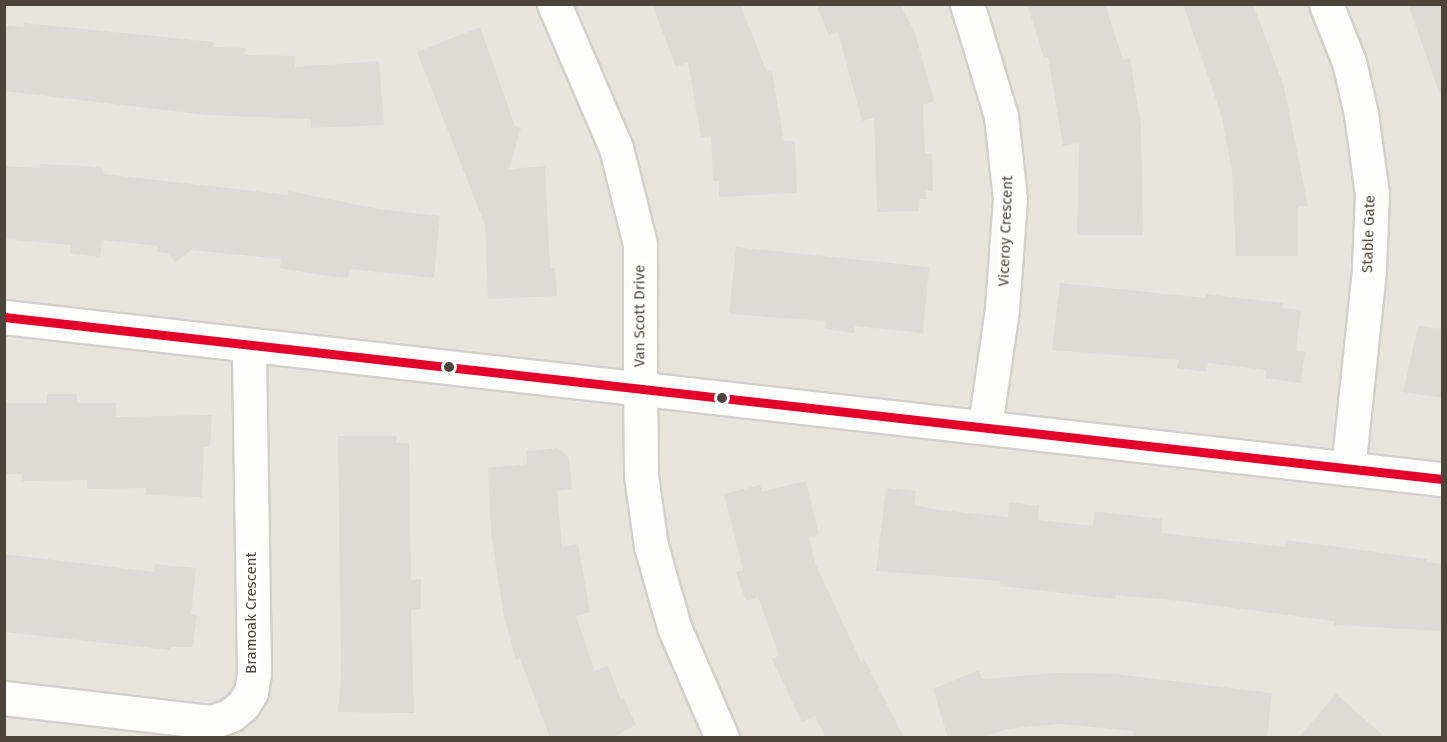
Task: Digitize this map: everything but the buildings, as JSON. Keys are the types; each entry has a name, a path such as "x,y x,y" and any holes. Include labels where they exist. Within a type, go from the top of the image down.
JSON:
{"street":[{"name":"Van Scott Drive","path":"554,4 616,148 640,244 641,476 651,546 674,627 722,738"},
{"name":"Viceroy Crescent","path":"967,4 1001,116 1010,199 1002,309 985,426"},
{"name":"Stable Gate","path":"1326,4 1349,62 1361,114 1372,194 1369,270 1348,469"},
{"path":"4,317 1443,479"},
{"name":"Bramoak Crescent","path":"4,698 212,722 231,715 243,705 251,692 254,672 249,346"}],"shaded area":[{"path":"5,5 1442,5 1442,737 5,737"}],"transit line":[{"path":"4,317 1442,479"}]}
